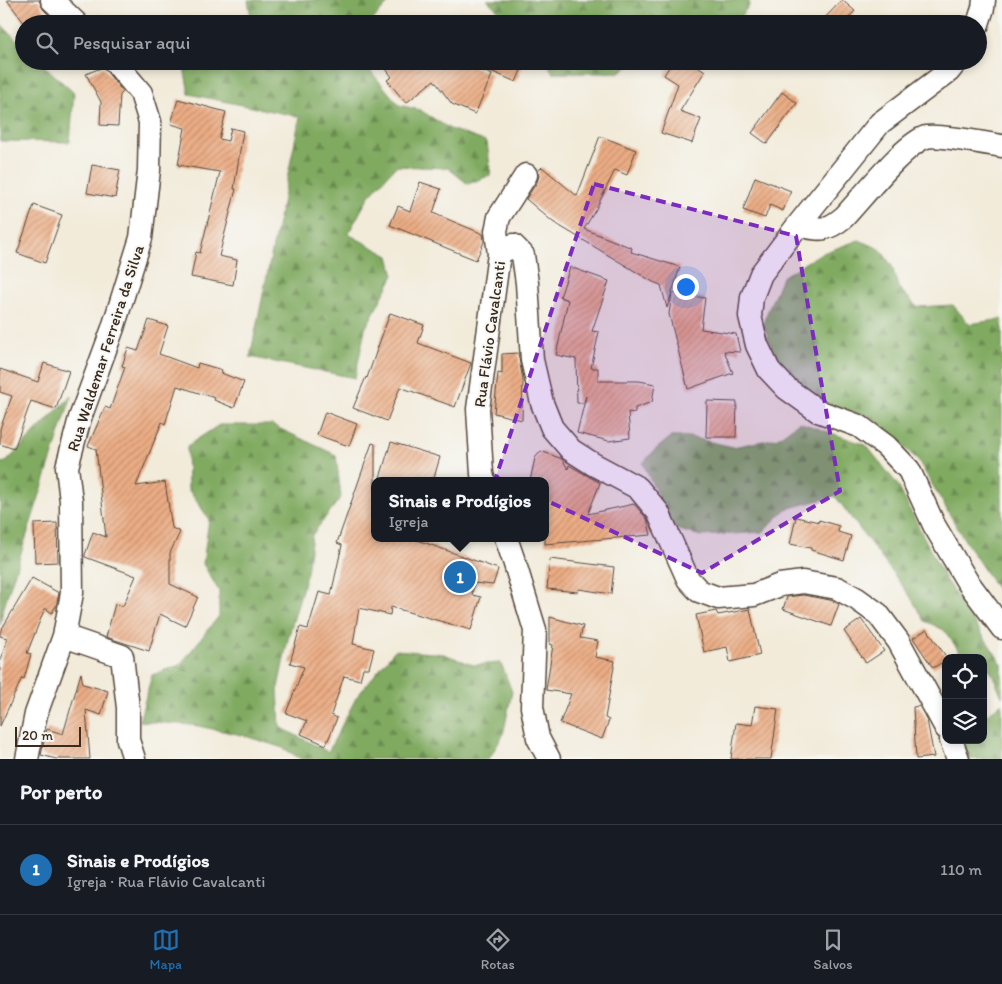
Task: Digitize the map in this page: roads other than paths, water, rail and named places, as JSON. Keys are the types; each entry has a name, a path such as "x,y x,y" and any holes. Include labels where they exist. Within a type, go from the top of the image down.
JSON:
{"street":[{"path":"52,0 68,15"},
{"path":"981,15 984,0"},
{"name":"Rua Waldemar Ferreira da Silva","path":"26,759 36,714 64,636 72,593 71,500 67,467 80,418 113,328 141,238 149,170 150,122 141,93 122,70"},
{"path":"949,70 880,123 761,274 752,297 750,316 757,345 769,370 786,388 818,411 859,426 886,446 909,470 934,525 962,573 1002,628"},
{"path":"798,225 820,230 833,226 844,217 910,146 928,136 1002,146"},
{"path":"499,254 496,231 500,217 526,175"},
{"name":"Rua Flávio Cavalcanti","path":"483,477 478,409 499,254 513,245 523,255 527,283 532,360 542,403 552,428 571,450 638,488 658,512 688,579 699,591 718,598 754,595 780,585 803,582 837,588 878,614 899,642 942,721"},
{"path":"507,542 535,630 532,707 538,738 549,759"},
{"path":"64,636 122,656 128,708 128,740 134,759"},
{"path":"952,744 958,759"}],"place":[{"name":"Sinais e Prodígios","path":"460,577"}]}
